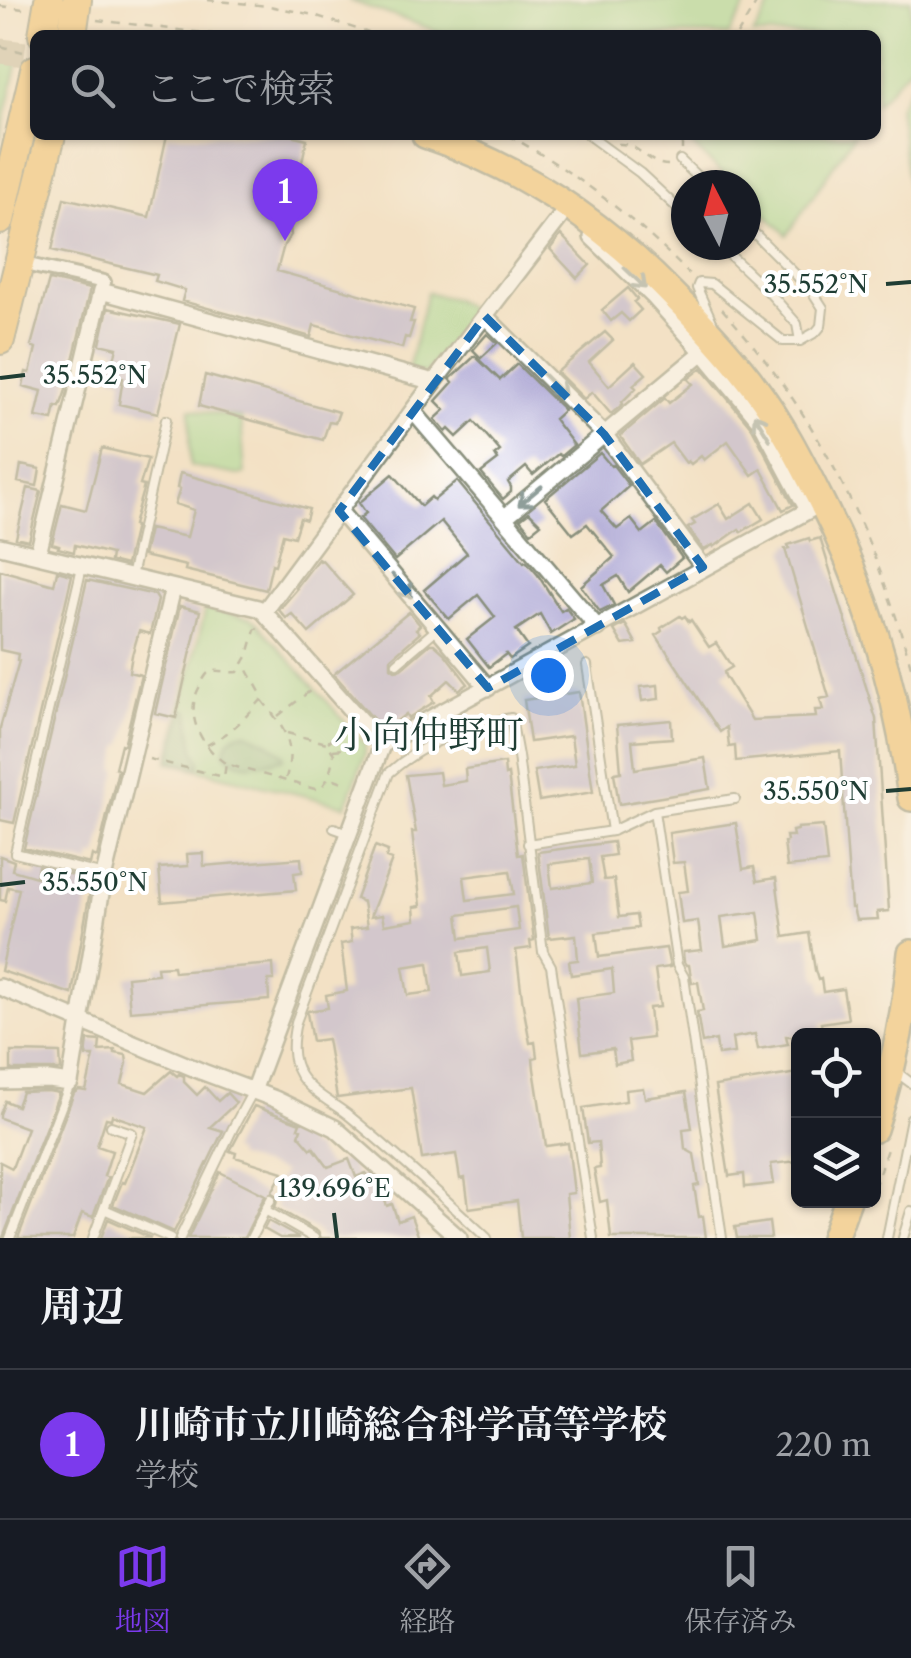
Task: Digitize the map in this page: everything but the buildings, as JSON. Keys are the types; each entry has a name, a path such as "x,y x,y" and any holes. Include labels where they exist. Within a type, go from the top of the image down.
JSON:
{"highway":[{"path":"0,220 30,90"},
{"path":"0,340 50,140"}],"main road":[{"path":"440,140 495,162 568,207 635,258 710,346 745,374 771,410 815,507 858,581 899,716 911,798"},
{"path":"880,1118 901,1076 911,953"},
{"path":"834,1238 845,1208"}],"street":[{"path":"263,618 434,382 568,207"},
{"path":"20,263 104,282 38,554"},
{"path":"101,292 434,382"},
{"path":"484,316 604,434 703,567"},
{"path":"504,518 710,346"},
{"path":"413,411 598,628"},
{"path":"254,1091 382,745 815,507"},
{"path":"339,511 488,688"},
{"path":"0,546 251,606 382,745"},
{"path":"0,1081 70,1082 104,876 173,588"},
{"path":"0,987 336,1128 459,1238"}],"lane":[{"path":"596,140 671,202"},
{"path":"680,160 690,170"},
{"path":"710,346 713,320 697,288 699,283 712,284 777,338 789,343 800,342 821,326 822,308 812,291 761,240"},
{"path":"735,260 797,324 800,342"},
{"path":"131,578 166,420"},
{"path":"82,566 15,853 104,876"},
{"path":"397,663 438,628"},
{"path":"587,665 612,831"},
{"path":"486,1238 345,1112 316,1093 301,1077 291,1041 389,773 409,755 450,734 510,718 543,952 551,966 593,1238"},
{"path":"528,844 612,831 654,811 735,799"},
{"path":"654,811 677,965 684,977 722,1238"},
{"path":"334,828 351,834"},
{"path":"10,1238 70,1082"},
{"path":"180,1238 254,1091"},
{"path":"887,1238 911,1118"},
{"path":"93,1238 132,1133 111,1126"},
{"path":"252,1238 271,1200"},
{"path":"104,1209 170,1238"},
{"path":"265,1210 314,1238"},
{"path":"902,1238 911,1211"}],"path":[{"path":"207,0 314,15 360,30"},
{"path":"740,30 758,0"},
{"path":"0,6 33,30"},
{"path":"79,18 180,30"},
{"path":"0,46 30,37"},
{"path":"602,144 628,143 662,165 680,160 682,140"},
{"path":"263,618 254,630 248,655 238,672 216,670 208,674 194,696 194,718 206,746 226,764 315,789 322,787 334,763 332,750 327,743 286,733"},
{"path":"244,662 262,699 286,733 290,762 285,780"},
{"path":"276,717 316,686"},
{"path":"206,746 239,725 262,699"},
{"path":"327,743 351,725"},
{"path":"332,750 356,748 364,740"},
{"path":"142,758 224,777 226,764"},
{"path":"329,777 356,787"}],"highlighted area":[{"path":"485,316 604,434 703,567 488,688 339,511"}],"green space":[{"path":"348,0 749,0 732,30 434,30"},
{"path":"774,0 911,0 911,65 881,98 881,30 756,30"},
{"path":"0,59 18,61 0,139"},
{"path":"911,85 911,207 898,107"},
{"path":"696,140 851,140 787,235 761,210 761,170 718,170 693,146"},
{"path":"427,292 453,299 474,311 425,374 408,370"},
{"path":"190,409 241,418 245,474 190,466"},
{"path":"206,608 256,622 365,744 346,806 168,762"},
{"path":"184,710 189,711 199,767 171,760"},
{"path":"245,732 266,741 284,758 244,764 230,758 225,752 229,740"}],"tunnel":[{"path":"0,51 30,54"}],"place":[{"name":"川崎市立川崎総合科学高等学校","path":"285,241"}],"district":[{"name":"小向仲野町","path":"429,735"}]}
